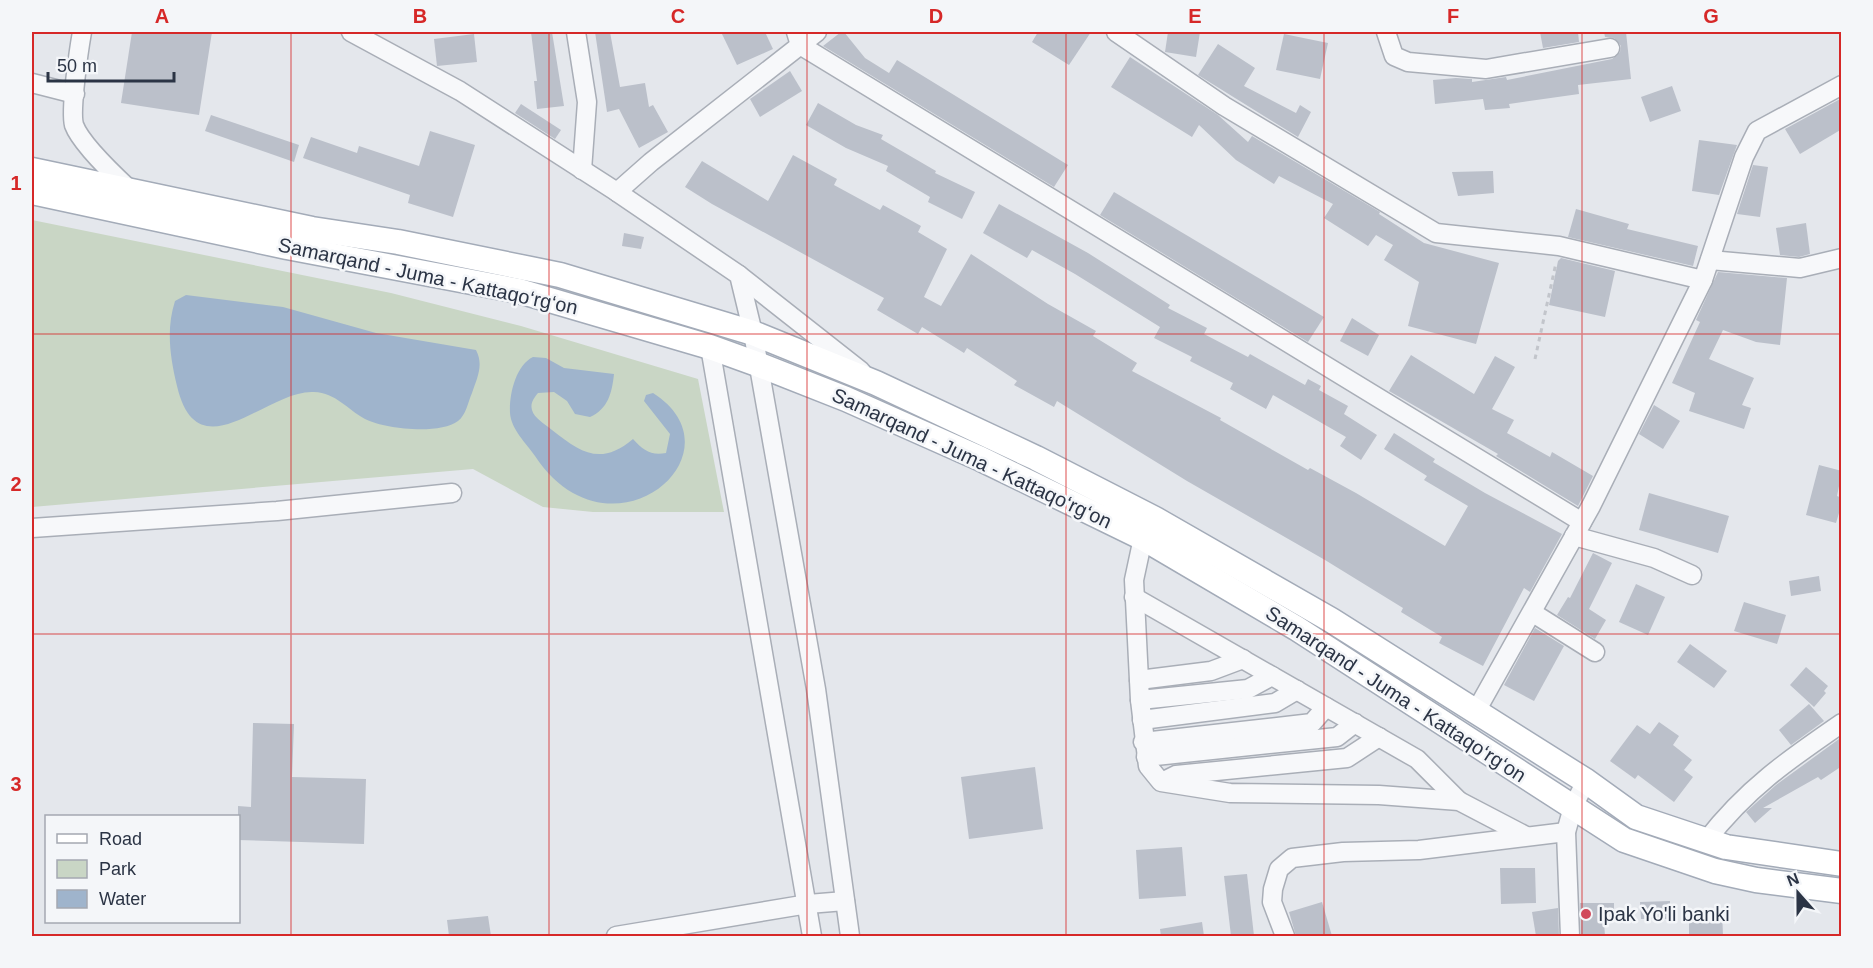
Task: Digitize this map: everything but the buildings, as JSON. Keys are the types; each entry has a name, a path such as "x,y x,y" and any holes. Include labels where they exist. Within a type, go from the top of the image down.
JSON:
{"main road":[{"name":"Samarqand - Juma - Kattaqo‘rg‘on","path":"32,170 312,229 398,242 560,275 753,333 876,383 1155,519 1331,620 1586,781 1636,817 1706,841 1766,854 1842,864"},
{"name":"Samarqand - Juma - Kattaqo‘rg‘on","path":"32,192 287,247 519,291 710,347 757,364 846,399 981,459 1143,537 1296,628 1624,840 1678,860 1756,880 1842,891"}],"street":[{"path":"82,32 74,125 98,158 129,189"},
{"path":"351,32 460,91 617,192 739,275 876,383"},
{"path":"576,32 587,102 582,170"},
{"path":"617,192 798,38 817,32"},
{"path":"1116,32 1224,106 1436,233 1559,246 1703,280"},
{"path":"1386,32 1395,56 1408,62 1486,69 1610,48"},
{"path":"798,38 1578,529 1692,574"},
{"path":"32,83 75,94"},
{"path":"1475,713 1578,529 1703,280 1744,157 1757,131 1842,86"},
{"path":"1710,260 1800,268 1842,258"},
{"path":"739,275 753,333 816,689 850,936"},
{"path":"710,347 812,936"},
{"path":"32,528 277,512 452,493"},
{"path":"1143,537 1134,580 1140,700 1148,766 1161,782 1230,793 1378,795 1459,801"},
{"path":"1134,597 1418,759 1459,801 1526,837"},
{"path":"1533,613 1595,652"},
{"path":"1139,680 1211,671 1243,659"},
{"path":"1140,700 1248,688 1272,676"},
{"path":"1142,720 1275,703 1297,690"},
{"path":"1145,749 1312,723 1326,706"},
{"path":"1145,749 1337,737 1355,723"},
{"path":"1706,841 1732,808 1761,781 1842,723"},
{"path":"1161,782 1176,775 1347,758 1378,737"},
{"path":"1570,936 1566,832 1573,807 1586,781"},
{"path":"1285,936 1272,902 1273,889 1279,869 1292,858 1343,852 1419,850 1566,832"},
{"path":"616,936 808,904 845,901"}],"path":[{"path":"1535,359 1559,246"}],"green space":[{"path":"32,220 391,293 521,326 698,379 724,512 593,512 543,507 473,469 32,507"}],"water":[{"path":"186,295 283,307 376,333 476,350 480,366 478,377 461,418 450,425 439,428 398,428 374,423 335,398 314,392 295,395 276,402 236,421 217,426 201,424 187,412 172,364 170,333 172,312 175,301"},
{"path":"533,357 546,358 564,368 614,374 608,400 601,410 590,417 575,414 567,401 554,392 538,393 533,401 533,413 543,423 572,445 591,453 611,452 633,439 648,451 656,454 666,453 670,434 644,401 646,395 653,393 678,418 685,444 677,469 657,489 630,502 598,502 565,488 535,456 511,419 511,397 515,381 522,366"}],"place":[{"name":"Ipak Yo'li banki","path":"1586,914"}]}
